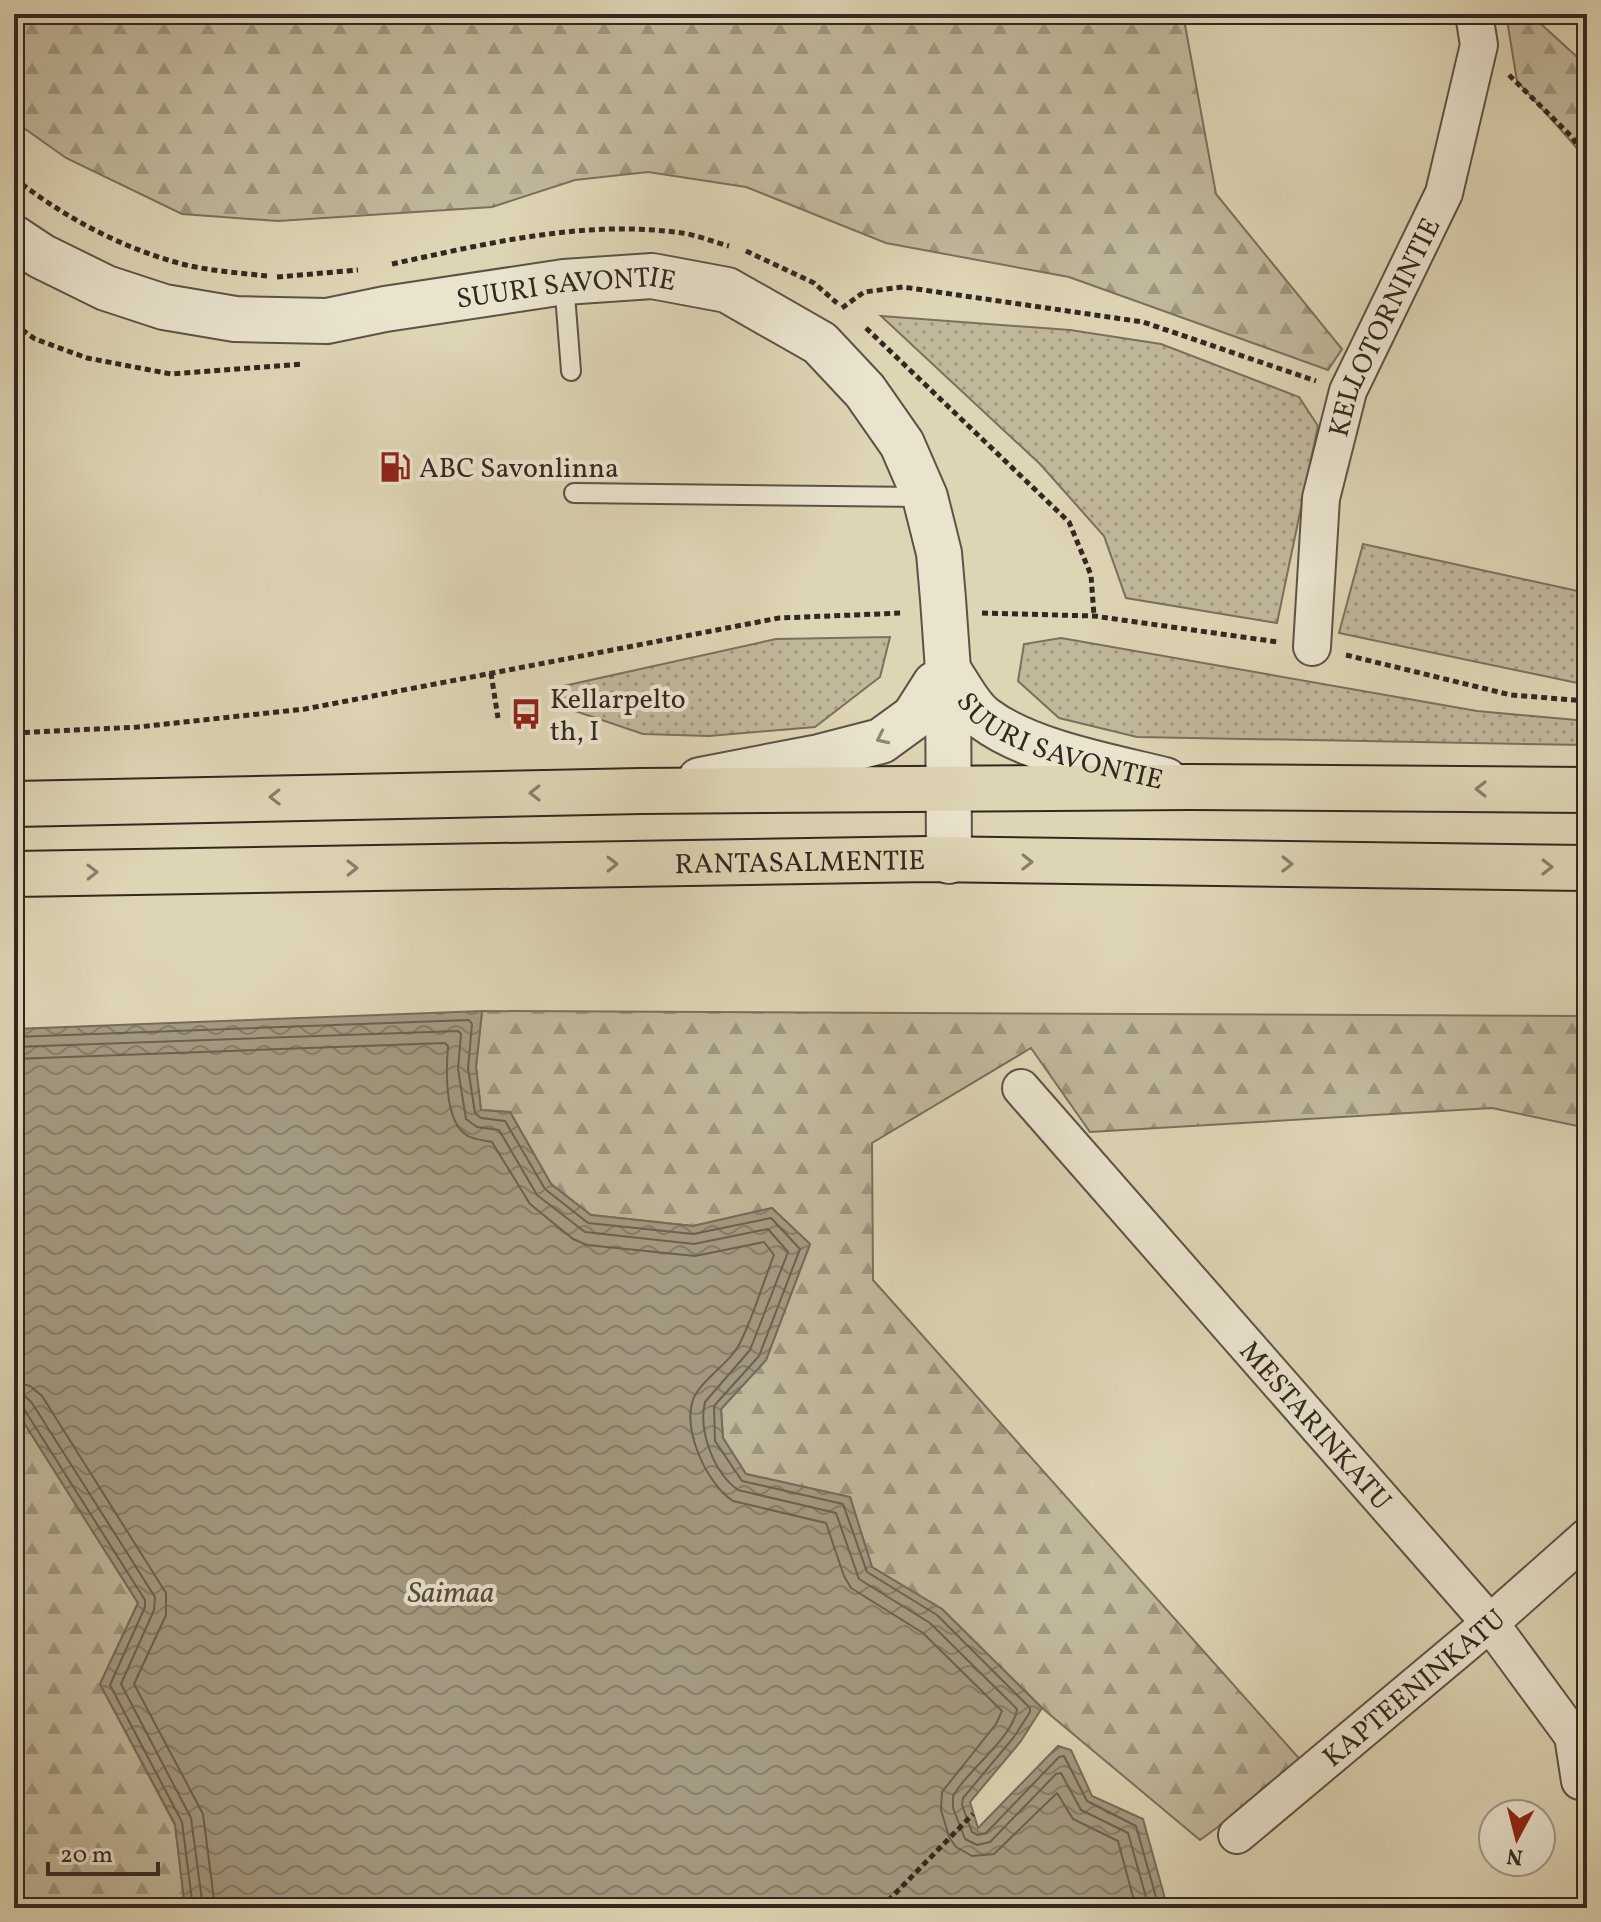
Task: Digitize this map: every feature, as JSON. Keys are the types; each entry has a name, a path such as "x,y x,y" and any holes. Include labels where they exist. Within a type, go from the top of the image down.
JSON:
{"highway":[{"path":"14,804 641,791 1190,787 1587,790"},
{"name":"RANTASALMENTIE","path":"14,874 939,860 1587,868"}],"street":[{"name":"KELLOTORNINTIE","path":"1312,647 1321,498 1348,391 1444,193 1476,29"},
{"name":"SUURI SAVONTIE","path":"14,238 41,256 106,288 164,307 235,319 327,321 385,309 564,282 652,276 727,290 820,343 865,391 902,444 925,497 939,553 928,611 941,677 937,790 939,860"},
{"name":"SUURI SAVONTIE","path":"941,677 983,718 1011,734 1057,753 1190,787"},
{"name":"SUURI SAVONTIE","path":"641,791 819,757 881,741 914,717 941,677"},
{"name":"MESTARINKATU","path":"1021,1088 1490,1623 1573,1736 1580,1781"},
{"name":"KAPTEENINKATU","path":"1237,1835 1490,1623 1587,1537"}],"lane":[{"path":"564,282 571,371"},
{"path":"574,493 925,497"}],"path":[{"path":"1476,29 1573,138 1587,164"},
{"path":"842,308 864,292 903,287 1143,322 1348,391"},
{"path":"14,733 138,727 305,709 779,618 928,611"},
{"path":"491,673 498,718"},
{"path":"881,1908 973,1814"}],"green space":[{"path":"14,14 1183,14 1216,194 1342,349 1328,370 1069,277 886,243 746,187 648,172 575,180 492,207 278,221 182,214 66,158 14,121"},
{"path":"1506,14 1530,14 1587,66 1587,164 1576,147 1517,81"},
{"path":"881,316 1070,330 1161,344 1299,397 1318,426 1277,623 1126,598 1104,536 1040,464"},
{"path":"1363,544 1587,593 1587,685 1339,633"},
{"path":"890,637 880,677 815,727 709,736 643,734 572,710 559,687 776,639"},
{"path":"1061,638 1477,711 1587,721 1587,745 1137,737 1059,718 1018,681 1024,644"},
{"path":"482,1011 1587,1016 1587,1128 1492,1108 1090,1132 1031,1048 872,1143 873,1280 1304,1764 1200,1840 1042,1708 942,1609 872,1567 850,1497 746,1474 723,1438 721,1409 766,1360 810,1244 772,1208 693,1226 591,1215 551,1184 510,1112 481,1110 476,1067"},
{"path":"14,1407 138,1603 100,1684 175,1825 185,1908 14,1908"}],"water":[{"name":"Saimaa","path":"482,1011 476,1067 481,1110 510,1112 551,1184 591,1215 693,1226 772,1208 810,1244 766,1360 721,1409 723,1438 746,1474 850,1497 872,1567 942,1609 1042,1708 1021,1741 970,1802 978,1828 1058,1746 1071,1750 1092,1796 1143,1819 1167,1906 1222,1898 1249,1908 185,1908 175,1824 100,1684 138,1603 14,1407 14,1029"}],"place":[{"name":"ABC Savonlinna","path":"395,467"},
{"name":"Kellarpelto th, I","path":"526,714"}]}
